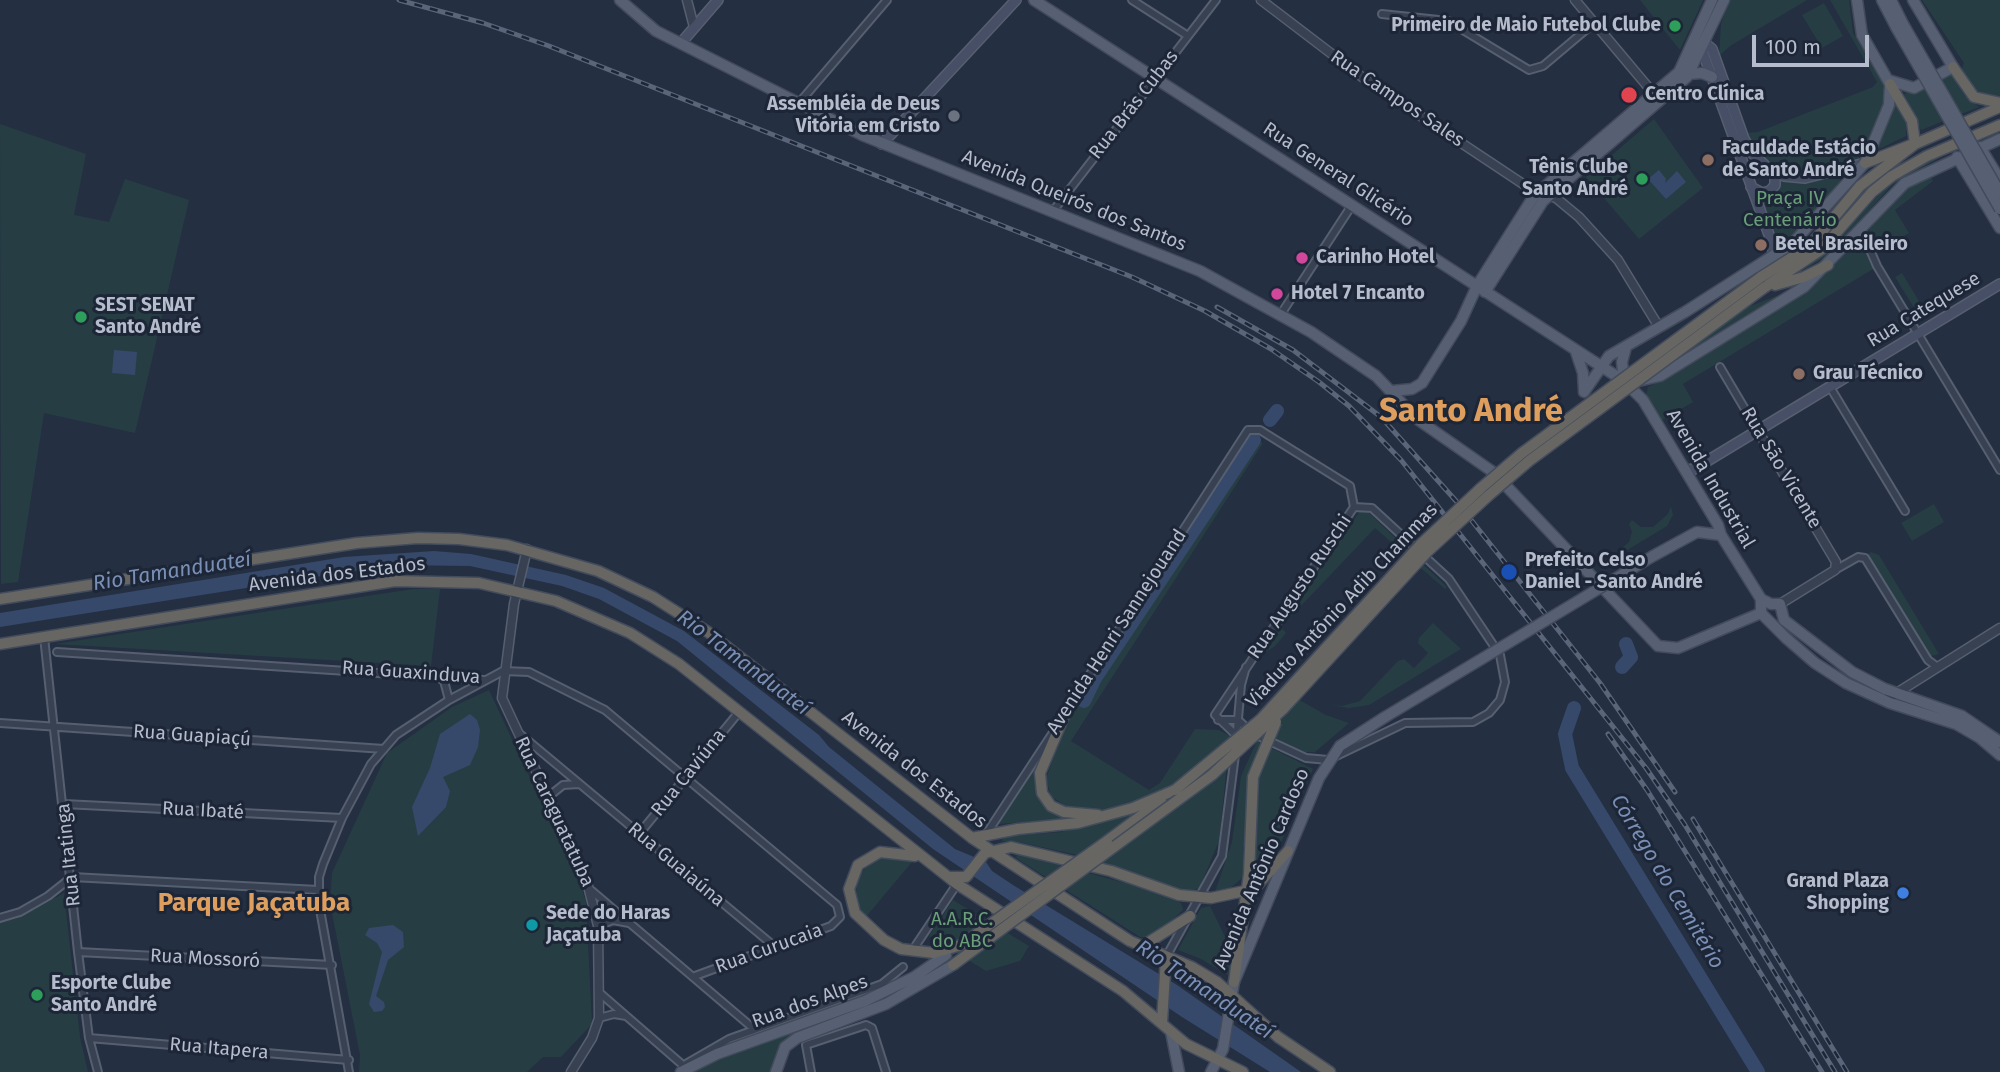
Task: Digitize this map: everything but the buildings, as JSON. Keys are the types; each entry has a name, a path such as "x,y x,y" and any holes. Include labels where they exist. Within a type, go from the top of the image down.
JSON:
{"highway":[{"path":"1953,68 1974,97 2000,105"},
{"path":"1889,82 1912,121 1915,144"},
{"path":"1865,163 1893,150 1915,144 2000,105"},
{"path":"1763,282 1822,249 1872,192 1892,176 1927,156 2000,125"},
{"path":"1763,282 1810,246 1860,186 1915,144"},
{"path":"1763,282 1804,277 1828,264"},
{"name":"Viaduto Antônio Adib Chammas","path":"953,965 1182,799 1249,743 1427,552 1488,496 1529,461 1763,282"},
{"name":"Viaduto Antônio Adib Chammas","path":"946,955 1175,790 1261,719 1420,545 1481,488 1544,436 1763,282"},
{"name":"Avenida dos Estados","path":"0,599 378,540 459,538 598,571 681,614 980,839 986,852 1142,947 1205,974 1278,1038 1330,1072"},
{"name":"Avenida dos Estados","path":"0,644 395,581 453,580 518,585 630,633 679,664 947,877 1106,979 1171,1032 1219,1063 1243,1072"},
{"path":"1234,982 1248,891 1253,777 1266,741 1283,709"},
{"path":"1065,714 1040,773 1042,793 1051,806 1072,814 1109,816"},
{"path":"980,839 1018,829 1062,826 1109,816 1175,790"},
{"path":"947,877 968,876 986,852 1018,848 1111,872 1179,895 1200,898 1248,891 1259,885 1288,851"},
{"path":"921,858 889,850 872,854 858,865 849,888 851,905 860,920 901,949 934,953 961,944"},
{"path":"1142,947 1190,916"},
{"path":"1162,1022 1166,957"}],"main road":[{"name":"Avenida Queirós dos Santos","path":"620,0 651,28 882,144 1200,271 1281,314 1368,370 1392,391 1419,421 1493,472 1654,643 1662,648 1680,647 1761,613"},
{"path":"681,43 718,0"},
{"path":"882,144 1016,0"},
{"name":"Rua General Glicério","path":"1034,0 1623,381"},
{"path":"1392,391 1412,389 1422,383 1538,192 1679,72 1712,0"},
{"path":"1481,289 1541,204 1689,74 1724,0"},
{"path":"1576,351 1583,369 1584,392 1609,355 1773,257 1806,231 1865,163 1889,105 1889,82 1862,35 1857,0"},
{"path":"1882,0 1900,25 2000,193"},
{"path":"1891,0 1900,25 2000,209"},
{"path":"1889,82 1914,88 1953,68 1913,0"},
{"path":"1694,40 1712,49 1748,147 1775,174 1813,177 1865,163"},
{"path":"1704,46 1712,77 1772,243 1773,257"},
{"path":"1689,74 1702,73 1712,77"},
{"path":"1626,347 1622,366 1623,381 1643,381 1665,373 1804,286 1898,188 1957,157 2000,139"},
{"path":"1980,147 2000,180"},
{"path":"1957,157 2000,228"},
{"path":"1969,176 1976,165 1990,163"},
{"path":"1751,187 1762,193 1770,191 1775,185 1775,174"},
{"name":"Rua Catequese","path":"1685,470 1694,469 2000,284"},
{"name":"Avenida Industrial","path":"1623,381 1643,400 1761,599"},
{"path":"1328,760 1339,746 1385,717 1653,556 1697,532 1721,535"},
{"path":"1784,620 1780,604 1771,604 1761,599 1761,613 1797,649 1822,668 1884,701 1956,724 2000,755"},
{"path":"1761,613 1784,620 1841,666 1894,692 1954,712 2000,742"},
{"name":"Avenida Antônio Cardoso","path":"1211,1072 1219,1063 1223,1049 1234,982 1328,760"},
{"name":"Rua dos Alpes","path":"684,1068 865,1001 914,977 946,955"},
{"path":"776,1072 785,1047 797,1038 886,1004 953,965"},
{"path":"1171,1032 1178,1055 1179,1072"}],"street":[{"path":"687,0 695,27"},
{"path":"799,103 887,0"},
{"path":"1132,0 1188,36"},
{"name":"Rua Brás Cubas","path":"1053,211 1216,0"},
{"name":"Rua Campos Sales","path":"1261,0 1362,77 1579,217 1605,243 1659,327"},
{"path":"1575,0 1654,94"},
{"path":"1382,14 1448,20 1529,69 1543,66 1594,23"},
{"path":"1281,314 1352,205"},
{"path":"1861,229 1877,266 2000,470"},
{"name":"Rua São Vicente","path":"1720,368 1835,558 1835,570"},
{"path":"1830,387 1905,510"},
{"name":"Avenida Henri Sannejouand","path":"980,839 1065,714 1248,430 1260,430 1350,486 1354,507"},
{"path":"1218,720 1238,720 1252,733 1306,758 1328,760 1405,723 1455,724 1481,718 1500,700 1505,682 1500,655 1449,579 1373,508 1354,507"},
{"name":"Rua Augusto Ruschi","path":"1218,720 1216,715 1246,667 1354,507"},
{"name":"Rua Caraguatatuba","path":"526,554 503,671 502,698 592,891 598,926 601,994 599,1018 592,1038 571,1072"},
{"path":"1780,604 1835,570 1863,557 1928,660 1936,666"},
{"path":"1884,701 1894,692 2000,628"},
{"name":"Rua Itatinga","path":"44,636 78,952 89,1038 98,1072"},
{"name":"Rua Guaxinduva","path":"57,652 486,680 503,671 529,672 587,698 621,722 826,893 837,905 840,917"},
{"name":"Rua Augusto Ruschi","path":"1166,957 1224,851 1246,667"},
{"path":"435,675 444,681 449,700"},
{"path":"349,1072 318,890 323,864 342,818 371,764 384,748 405,727 486,680"},
{"name":"Rua Caviúna","path":"639,834 739,712"},
{"path":"1218,720 1237,736"},
{"name":"Rua Guapiaçú","path":"0,723 384,748"},
{"name":"Rua Guaiaúna","path":"517,732 774,946"},
{"path":"1233,779 1252,733"},
{"path":"548,797 563,785 579,784"},
{"name":"Rua Ibaté","path":"64,804 342,818"},
{"path":"0,918 39,901 72,877 318,890"},
{"path":"916,945 957,884"},
{"path":"592,891 695,976 754,1030"},
{"name":"Rua Curucaia","path":"695,976 831,926 840,917"},
{"path":"598,926 612,920 635,925"},
{"name":"Rua Mossoró","path":"78,952 332,965"},
{"name":"Rua dos Alpes","path":"684,1068 718,1044 866,990 890,979 904,967"},
{"path":"601,994 684,1068"},
{"path":"599,1018 614,1014 628,1016"},
{"path":"811,1072 806,1045 868,1025 886,1072"},
{"name":"Rua Itapera","path":"89,1038 349,1060"}],"green space":[{"name":"Primeiro de Maio Futebol Clube","path":"1640,0 1703,0 1680,50 1655,19"},
{"path":"1729,0 1807,0 1730,46 1719,56 1721,24"},
{"name":"Praça IV Centenário","path":"1830,0 1849,0 1853,33 1883,83 1885,103 1859,158 1822,171 1785,169 1766,162 1753,147 1746,133 1758,132 1873,87 1877,82"},
{"path":"1922,0 2000,0 2000,97 1985,95 1974,89 1961,71 1964,63"},
{"path":"1824,3 1843,36 1822,48 1802,15"},
{"path":"1951,74 1964,95 1979,107 1921,130 1904,94"},
{"name":"Praça IV Centenário","path":"1894,102 1906,123 1906,136 1875,151"},
{"name":"Tênis Clube Santo André","path":"1654,119 1703,188 1639,239 1586,177"},
{"name":"SEST SENAT Santo André","path":"0,124 86,154 74,215 109,222 125,179 189,200 135,433 44,413 18,582 1,584"},
{"path":"2000,132 1941,157 1892,185 1828,255 1801,272 1831,248 1883,190 1899,178 1956,148"},
{"name":"Praça IV Centenário","path":"1838,176 1841,182 1794,236 1779,246 1762,199 1776,193 1782,180 1807,183"},
{"path":"1930,176 1933,181 1895,210 1909,233 1876,253 1868,240 1870,226 1897,195"},
{"path":"1861,239 1873,269 1683,384 1693,402 1661,421 1646,395 1648,387 1675,374 1816,281"},
{"path":"1902,273 1922,306 1931,300 1938,311 1921,319 1895,277"},
{"path":"1792,290 1738,320 1662,369 1740,310"},
{"path":"1250,439 1263,443 1071,741 1149,790 1160,783 1195,729 1219,730 1230,736 1219,841 1199,889 1186,891 1073,854 1002,841 1003,838 1015,835 1063,832 1061,819 998,824 1045,752 1036,770 1036,787 1045,807 1061,816 1064,805 1051,796 1046,779 1061,735 1083,692"},
{"path":"1934,504 1944,522 1912,541 1901,523"},
{"path":"1671,506 1673,515 1667,526 1601,566 1629,542 1632,532 1629,524 1632,520 1641,527 1653,527 1668,514"},
{"path":"1360,511 1369,513 1447,587 1445,589 1375,528 1281,627 1286,633 1275,646 1260,656"},
{"path":"1871,552 1879,555 1939,654 1931,656 1868,554"},
{"path":"413,589 440,589 431,666 55,644"},
{"path":"1433,623 1461,649 1369,705 1349,708 1330,705 1342,706 1360,701 1398,661 1404,659 1414,668 1428,653 1418,643 1419,638"},
{"path":"489,690 582,889 586,902 592,1024 561,1057 543,1057 527,1072 359,1072 360,1055 330,903 332,873 387,753 452,707"},
{"path":"1275,697 1296,698 1326,715 1349,723 1315,752 1304,752 1260,732 1268,705"},
{"path":"1257,741 1313,769 1273,861 1255,880 1256,847 1243,847 1245,867 1241,879 1229,889 1215,892 1232,842 1241,776"},
{"path":"1017,854 1129,884 1181,903 1183,910 1154,937 1140,937 1016,858"},
{"path":"882,856 902,857 912,862 865,918 857,904 856,881 869,863"},
{"name":"Esporte Clube Santo André","path":"64,893 80,1037 88,1072 0,1072 0,923 18,918"},
{"name":"A.A.R.C. do ABC","path":"953,900 1029,946 1020,961 986,971 929,936"},
{"path":"1210,906 1232,951 1228,975 1201,959 1178,950 1201,908"},
{"path":"801,1030 781,1045 771,1072 692,1072 721,1057"}],"water":[{"path":"1659,170 1666,179 1665,183 1677,171 1686,182 1666,199 1648,179"},
{"path":"114,350 137,352 135,375 112,373"},
{"path":"434,551 471,554 566,575 604,588 684,631 819,735 829,747 955,849 986,862 992,871 1013,885 1177,985 1301,1072 1270,1072 1182,1017 933,849 677,641 599,599 562,586 470,566 391,565 0,627 0,613 344,557"},
{"path":"470,714 477,720 480,730 478,747 470,765 443,777 450,791 446,807 418,836 412,807 430,768 440,734"},
{"path":"393,925 403,932 404,947 388,960 376,996 384,1002 385,1007 382,1011 374,1012 369,1004 382,952 377,943 365,935 369,928"}],"waterway":[{"path":"1270,420 1277,411"},
{"path":"1084,701 1095,678 1254,440"},
{"name":"Córrego do Cemitério","path":"1622,667 1631,657 1626,644"},
{"name":"Córrego do Cemitério","path":"1574,708 1565,734 1572,768 1758,1072"}],"railway":[{"path":"399,0 483,23 549,46 1132,277 1205,311 1271,349 1319,382 1349,406 1401,460 1646,768 1685,825 1835,1072"},
{"path":"1217,307 1293,350 1381,417 1457,502 1600,683 1675,792"},
{"path":"1608,734 1647,790 1822,1072"},
{"path":"1693,819 1847,1072"}],"place":[{"name":"Primeiro de Maio Futebol Clube","path":"1675,26"},
{"name":"Centro Clínica","path":"1629,95"},
{"name":"Assembléia de Deus Vitória em Cristo","path":"954,116"},
{"name":"Faculdade Estácio de Santo André","path":"1708,160"},
{"name":"Tênis Clube Santo André","path":"1642,179"},
{"name":"Betel Brasileiro","path":"1761,245"},
{"name":"Carinho Hotel","path":"1302,258"},
{"name":"Hotel 7 Encanto","path":"1277,294"},
{"name":"SEST SENAT Santo André","path":"81,317"},
{"name":"Grau Técnico","path":"1799,374"},
{"name":"Prefeito Celso Daniel - Santo André","path":"1509,572"},
{"name":"Grand Plaza Shopping","path":"1903,893"},
{"name":"Sede do Haras Jaçatuba","path":"532,925"},
{"name":"Esporte Clube Santo André","path":"37,995"}],"district":[{"name":"Santo André","path":"1471,412"},
{"name":"Parque Jaçatuba","path":"254,904"}],"water label":[{"name":"Rio Tamanduateí","path":"172,572"},
{"name":"Rio Tamanduateí","path":"743,663"},
{"name":"Rio Tamanduateí","path":"1204,990"}]}
